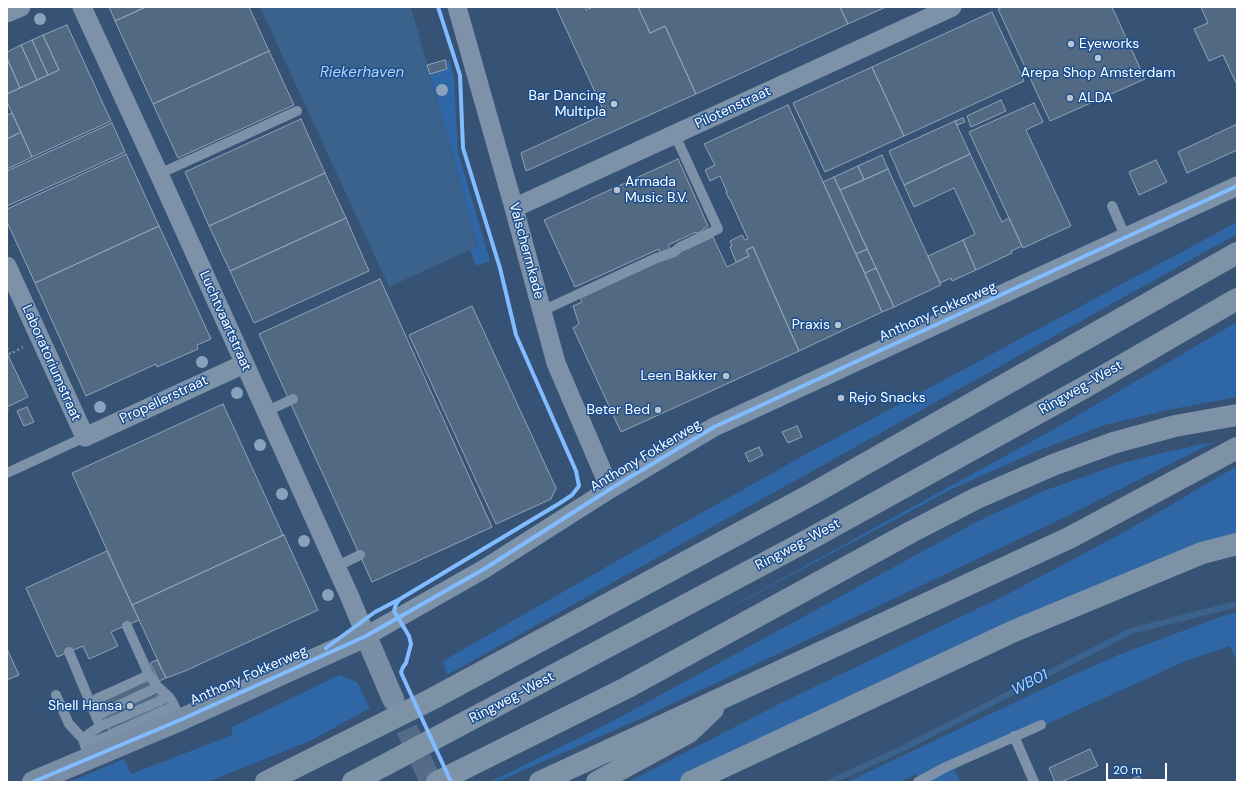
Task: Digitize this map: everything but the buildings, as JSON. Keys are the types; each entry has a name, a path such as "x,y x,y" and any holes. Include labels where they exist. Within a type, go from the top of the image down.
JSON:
{"highway":[{"path":"266,782 432,698 812,494 1237,253"},
{"name":"Ringweg-West","path":"353,782 810,539 1078,391 1237,299"},
{"path":"437,782 626,688 911,532 977,498 1053,465 1114,443 1169,428 1237,415"},
{"path":"540,782 1069,538 1237,448"},
{"path":"691,782 1014,631 1202,553 1237,544"},
{"path":"597,782 689,732 724,698"}],"street":[{"path":"7,14 21,7"},
{"name":"Luchtvaartstraat","path":"82,7 159,174 366,636"},
{"name":"Valschermkade","path":"457,7 556,363 610,490"},
{"name":"Pilotenstraat","path":"514,208 952,7"},
{"name":"Anthony Fokkerweg","path":"33,782 86,748 177,713 366,636 484,569 714,427 1237,186"},
{"name":"Laboratoriumstraat","path":"9,275 85,437"},
{"name":"Propellerstraat","path":"85,437 244,364"},
{"path":"366,636 393,699"}],"lane":[{"path":"159,174 297,111"},
{"path":"542,311 656,258 674,252 680,247 718,229 675,134"},
{"path":"1112,206 1126,238"},
{"path":"266,412 294,399"},
{"path":"7,473 85,437"},
{"path":"336,567 360,555"},
{"path":"127,626 149,675 168,697 177,713"},
{"path":"69,652 101,726"},
{"path":"90,702 149,675"},
{"path":"96,716 158,687"},
{"path":"56,695 70,724 86,748"},
{"path":"86,748 90,733 101,726 168,697"},
{"path":"918,782 946,767 1041,725"},
{"path":"1014,736 1034,782"}],"shaded area":[{"path":"445,60 449,60 454,77 458,152 490,261 476,266 470,250 478,246 430,74 447,69"},
{"path":"1237,222 1237,234 447,675 443,661 641,547 799,458"},
{"path":"1237,322 1237,397 1168,410 1105,425 1037,451 954,488 685,632 1056,428"},
{"path":"1214,442 1055,522 640,719 497,782 490,782 615,720 978,521 1046,490 1123,463"},
{"path":"1237,466 1237,535 801,723 676,782 628,782 785,701 1006,595 1128,530"},
{"path":"1237,612 1237,662 1230,646 1188,660 959,764 955,771 960,782 924,782 929,777 914,775 900,782 847,782 1118,655"},
{"path":"339,675 357,682 370,708 312,740 208,782 69,782 124,759 131,774 232,735 232,727"}],"water":[{"name":"Riekerhaven","path":"260,7 411,7 478,246 389,287"}],"waterway":[{"name":"WB01","path":"830,782 904,748 1131,631 1237,604"}],"tunnel":[{"path":"393,699 431,782"}],"cycle path":[{"path":"438,7 460,75 463,148 500,268 516,335 576,471 579,486 572,495 560,503 400,599 396,604 394,611 409,636 411,644 406,663 401,672 451,782"},
{"path":"33,782 180,720 366,636 484,569 610,489 714,427 1237,186"},
{"path":"326,648 375,612 400,599"}],"place":[{"name":"Eyeworks","path":"1071,44"},
{"name":"Arepa Shop Amsterdam","path":"1098,58"},
{"name":"ALDA","path":"1070,98"},
{"name":"Bar Dancing Multipla","path":"614,104"},
{"name":"Armada Music B.V.","path":"617,190"},
{"name":"Praxis","path":"838,325"},
{"name":"Leen Bakker","path":"726,376"},
{"name":"Rejo Snacks","path":"841,398"},
{"name":"Beter Bed","path":"658,410"},
{"name":"Shell Hansa","path":"130,706"}]}
